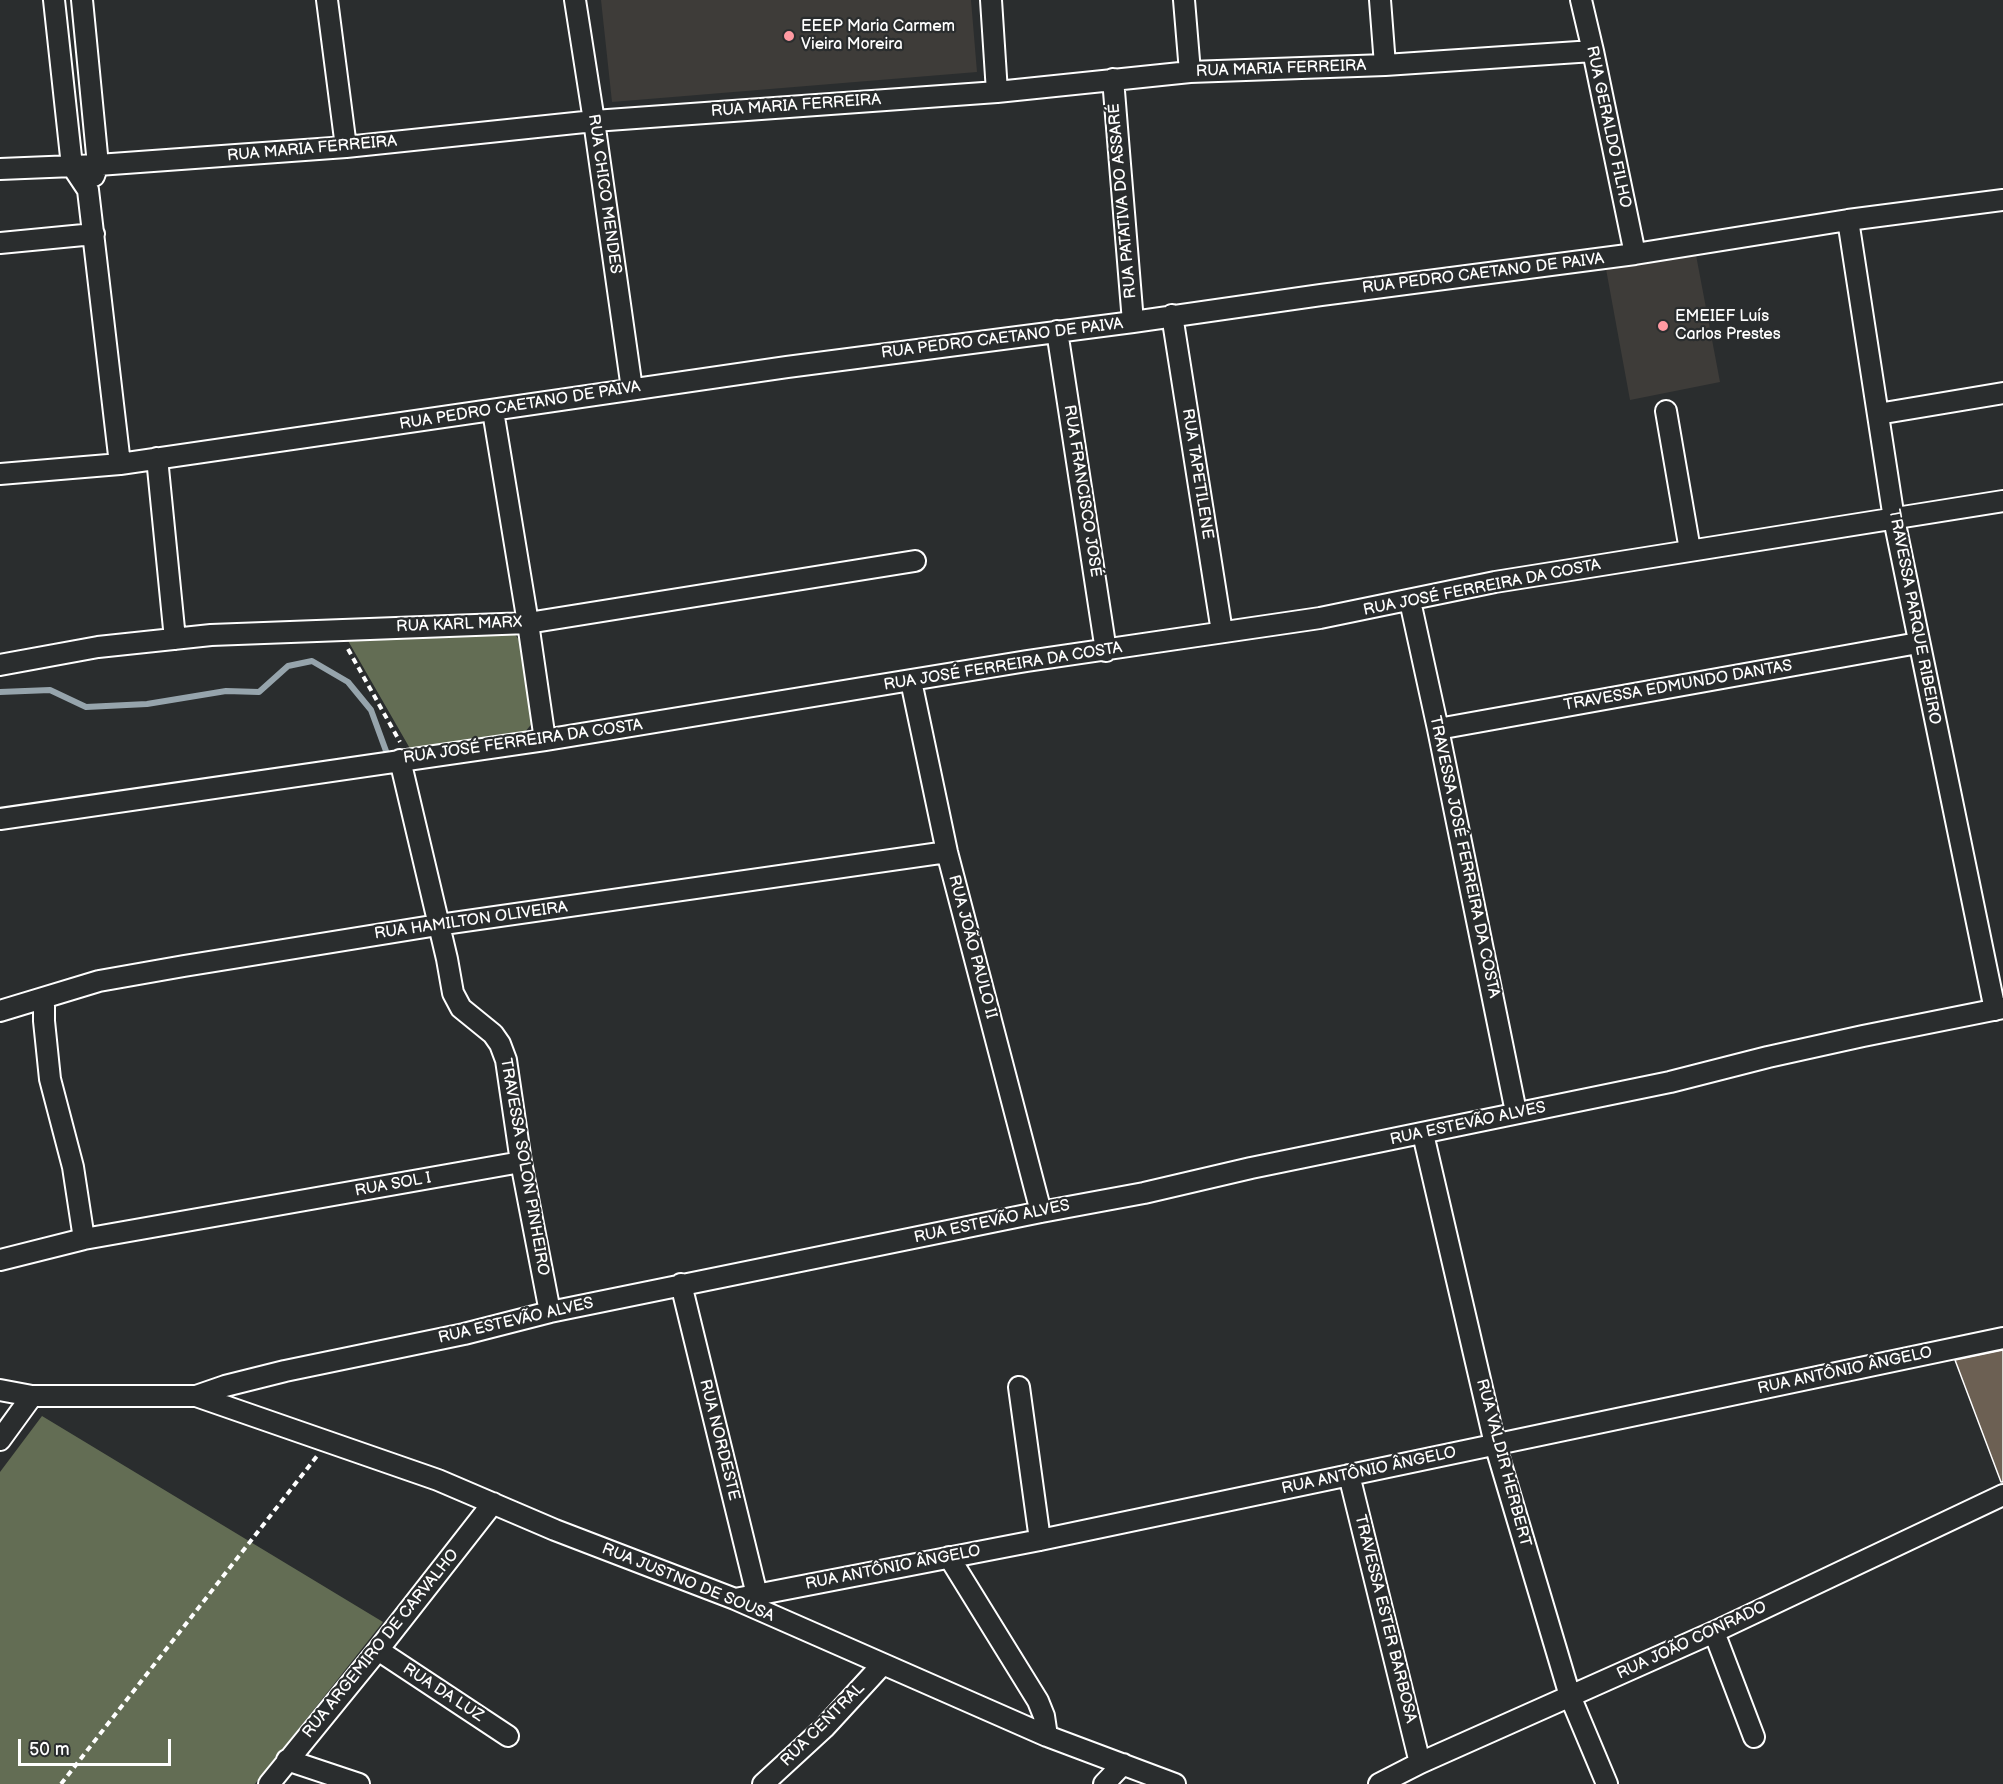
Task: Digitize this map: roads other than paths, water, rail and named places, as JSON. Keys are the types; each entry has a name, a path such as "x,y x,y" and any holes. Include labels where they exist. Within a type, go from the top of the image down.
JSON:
{"street":[{"path":"54,0 72,166 88,190 120,464"},
{"path":"82,0 98,165 88,190"},
{"path":"327,0 346,147"},
{"name":"RUA CHICO MENDES","path":"575,0 632,389"},
{"path":"992,0 997,92"},
{"path":"1184,0 1190,72"},
{"path":"1380,0 1385,65"},
{"name":"RUA GERALDO FILHO","path":"1581,0 1635,254"},
{"name":"RUA MARIA FERREIRA","path":"0,168 98,165 346,147 594,121 997,92 1190,72 1385,65 1593,51"},
{"name":"RUA PATATIVA DO ASSARÉ","path":"1113,80 1133,322"},
{"name":"RUA PEDRO CAETANO DE PAIVA","path":"0,474 120,464 632,389 1635,254 1848,220 2003,200"},
{"name":"TRAVESSA PARQUE RIBEIRO","path":"1848,220 1894,519 1918,643 1999,1009"},
{"path":"0,243 94,234"},
{"name":"RUA TAPETILENE","path":"1172,315 1222,632"},
{"name":"RUA FRANCISCO JOSÉ","path":"1058,331 1106,651"},
{"path":"1878,414 2003,393"},
{"path":"493,411 545,740"},
{"path":"1666,411 1690,550"},
{"path":"157,458 175,639"},
{"name":"RUA JOSÉ FERREIRA DA COSTA","path":"0,819 545,740 1028,661 1320,618 1495,582 2003,501"},
{"name":"RUA KARL MARX","path":"0,665 98,647 211,635 528,623 915,561"},
{"name":"TRAVESSA JOSÉ FERREIRA DA COSTA","path":"1410,601 1516,1112"},
{"name":"TRAVESSA EDMUNDO DANTAS","path":"1438,729 1918,643"},
{"name":"RUA JOÃO PAULO II","path":"911,681 946,852 1041,1212"},
{"name":"TRAVESSA SOLON PINHEIRO","path":"405,759 453,993 461,1008 493,1034 506,1060 521,1162 550,1312"},
{"name":"RUA HAMILTON OLIVEIRA","path":"0,1011 99,981 438,925 946,852"},
{"path":"44,998 50,1079 73,1167 84,1239"},
{"name":"RUA ESTEVÃO ALVES","path":"0,1390 32,1396 196,1396 285,1371 464,1334 550,1312 1144,1193 1516,1112 1670,1082 1768,1057 1999,1009"},
{"name":"RUA VALDIR HERBERT","path":"1423,1134 1495,1444 1570,1696 1608,1784"},
{"name":"RUA SOL I","path":"0,1260 84,1239 521,1162"},
{"name":"RUA NORDESTE","path":"681,1284 757,1595"},
{"name":"RUA ANTÔNIO ÂNGELO","path":"735,1599 1040,1540 2003,1338"},
{"path":"1019,1387 1040,1540"},
{"path":"0,1440 32,1396"},
{"name":"RUA JUSTNO DE SOUSA","path":"196,1396 438,1480 555,1530 735,1599 1047,1736 1175,1784"},
{"name":"TRAVESSA ESTER BARBOSA","path":"1349,1475 1420,1763"},
{"name":"RUA JOÃO CONRADO","path":"1379,1784 1420,1763 1714,1632 2003,1495"},
{"name":"RUA ARGEMIRO DE CARVALHO","path":"269,1784 493,1503"},
{"path":"949,1557 1038,1701 1044,1716 1047,1736"},
{"path":"1714,1632 1754,1737"},
{"name":"RUA DA LUZ","path":"378,1650 508,1736"},
{"name":"RUA CENTRAL","path":"763,1784 824,1728 882,1665"},
{"path":"287,1760 359,1784"},
{"path":"1104,1784 1123,1764"}],"waterway":[{"path":"0,692 50,690 86,707 147,704 226,691 259,692 288,666 312,661 348,682 371,710 386,751"}],"place":[{"name":"EEEP Maria Carmem Vieira Moreira","path":"789,36"},
{"name":"EMEIEF Luís Carlos Prestes","path":"1663,326"}]}
